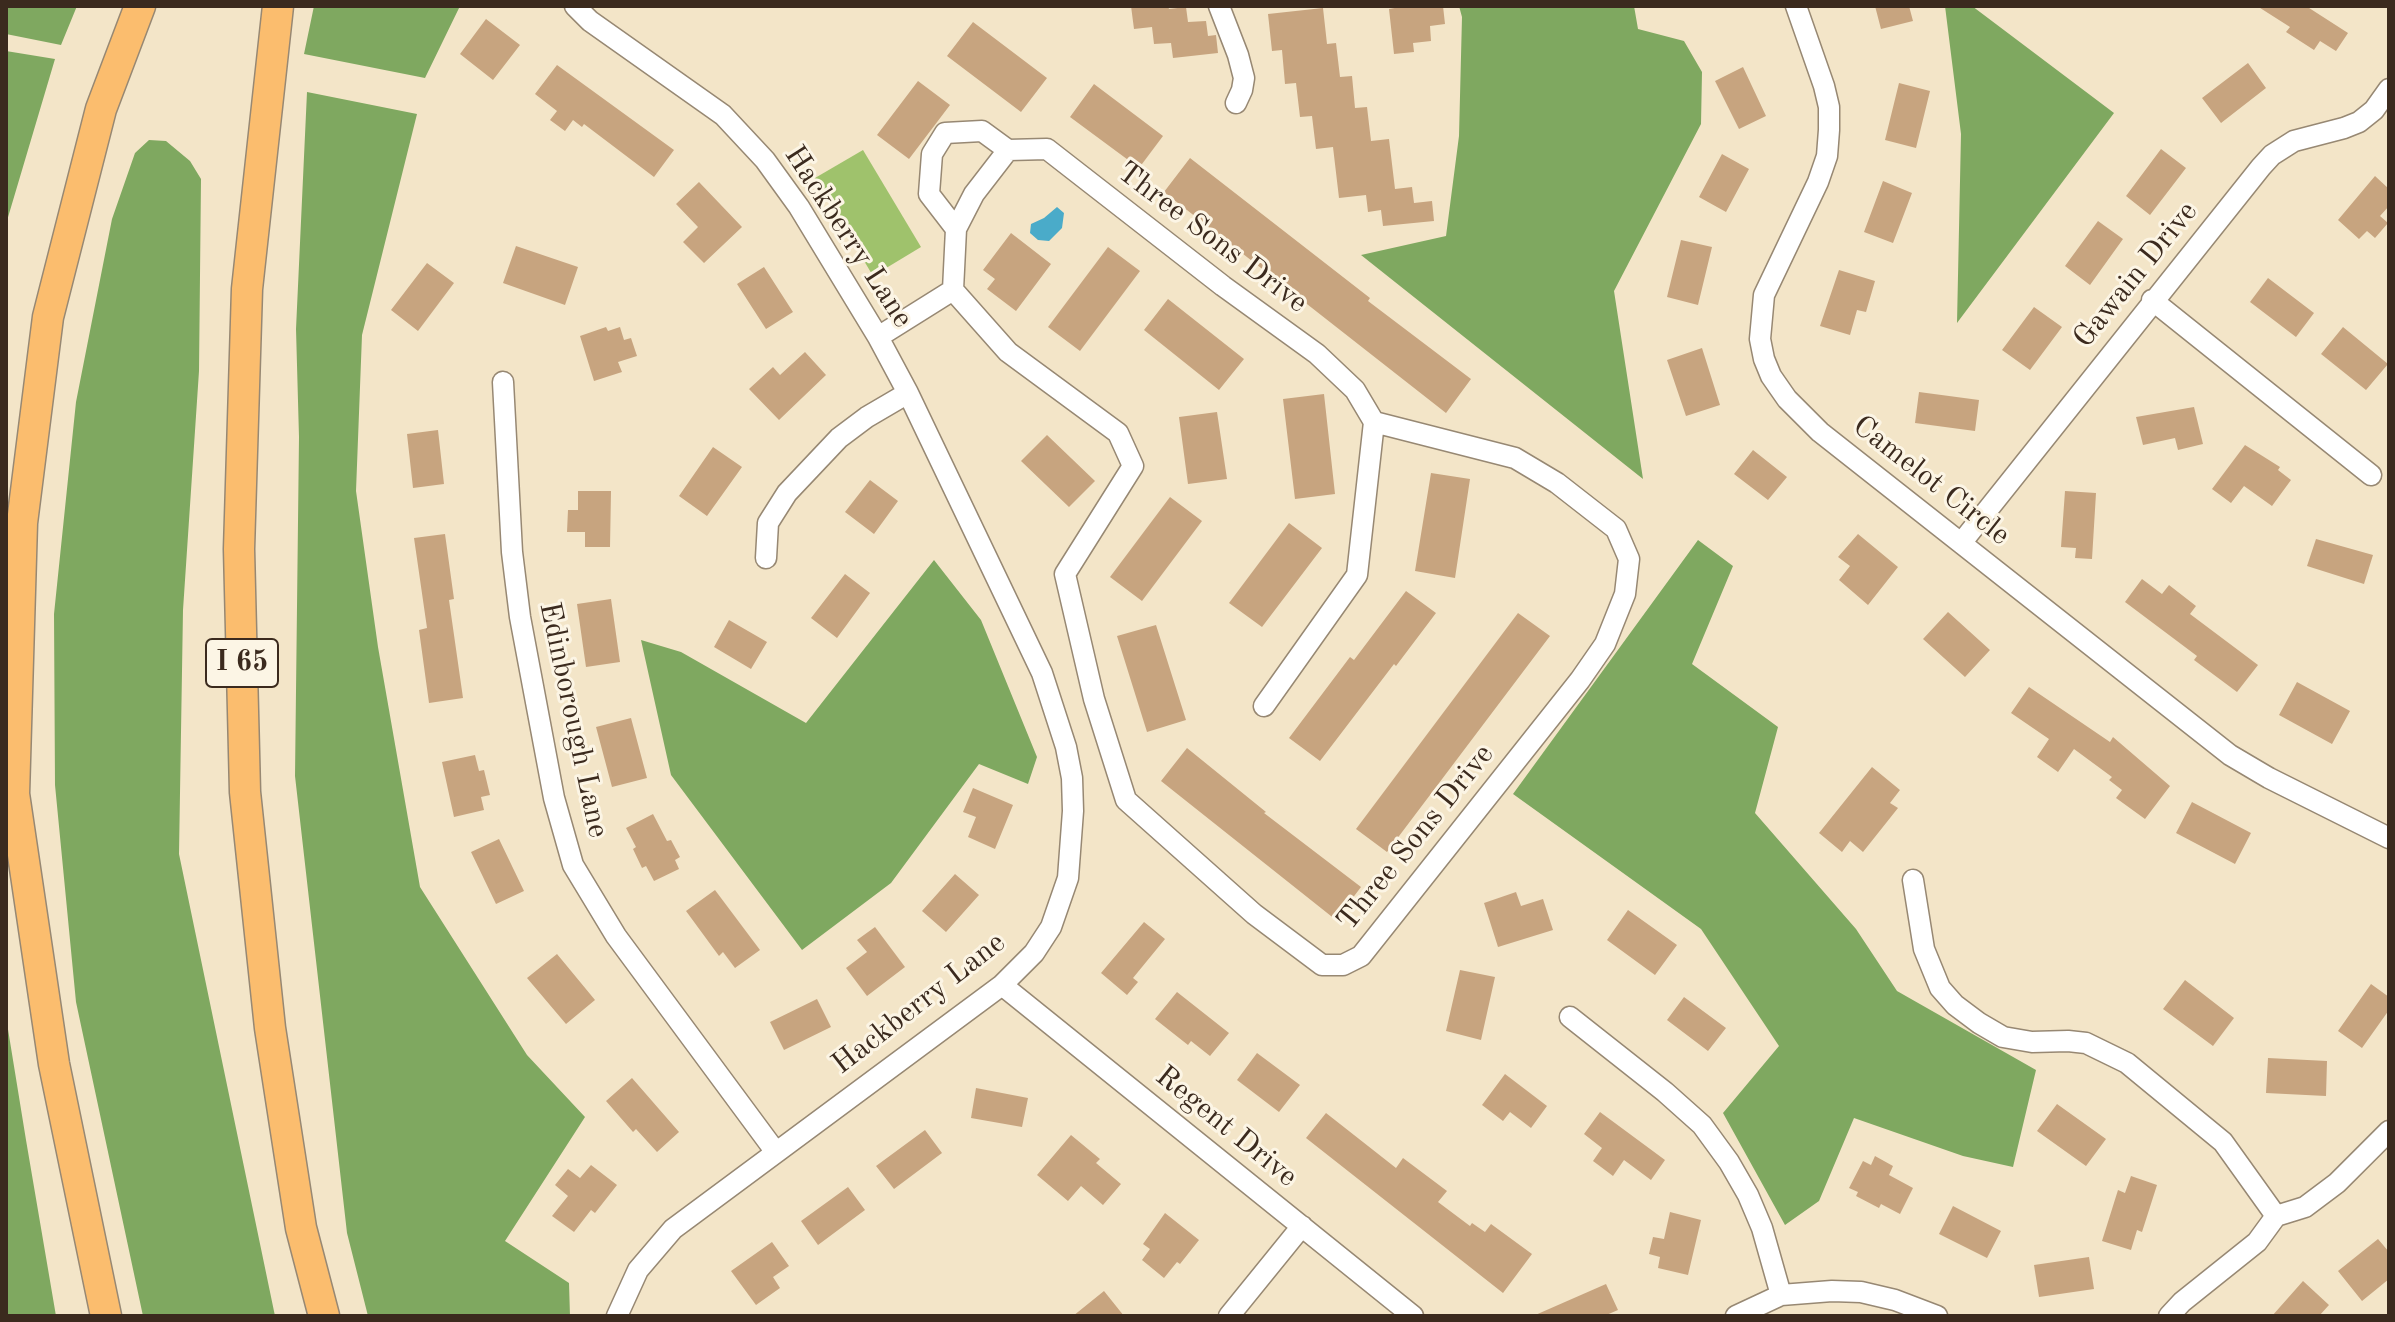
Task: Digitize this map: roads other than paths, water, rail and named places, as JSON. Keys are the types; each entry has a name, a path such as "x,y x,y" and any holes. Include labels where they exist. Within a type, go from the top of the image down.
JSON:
{"highway":[{"path":"106,1316 54,1064 14,794 22,523 48,317 101,109 140,6"},
{"name":"I 65","path":"278,6 247,289 239,549 245,792 275,1059 301,1228 324,1316"}],"street":[{"name":"Hackberry Lane","path":"575,6 590,21 723,115 755,149 799,207 878,337 908,393 1042,673 1057,711 1072,778 1071,852 1061,903 1051,927 1034,953 1002,985 673,1229 638,1270 617,1316"},
{"path":"1219,6 1244,78 1236,103"},
{"name":"Camelot Circle","path":"1796,6 1829,107 1827,156 1808,208 1764,295 1760,339 1771,376 1802,416 2230,755 2389,838"},
{"name":"Gawain Drive","path":"1962,542 2152,300 2272,155 2294,141 2359,122 2374,110 2389,89"},
{"name":"Three Sons Drive","path":"953,290 1008,352 1118,433 1133,466 1065,574 1094,699 1126,800 1254,914 1322,965 1343,965 1361,956 1580,680 1605,644 1625,594 1629,559 1616,529 1557,483 1515,458 1374,422 1355,390 1317,354 1223,286 1047,149 1008,150 982,131 945,133 932,154 929,194 956,229"},
{"path":"878,337 953,290 956,229 974,194 1008,150"},
{"path":"2152,300 2371,475"},
{"name":"Edinborough Lane","path":"503,382 512,552 518,604 554,798 573,865 616,936 775,1151"},
{"path":"766,558 768,523 787,493 839,438 908,393"},
{"path":"1264,706 1357,575 1374,422"},
{"path":"1913,880 1924,949 1940,988 1955,1005 2003,1037 2032,1042 2086,1043 2127,1063 2223,1142 2276,1216"},
{"name":"Regent Drive","path":"1002,985 1413,1316"},
{"path":"1570,1017 1702,1125 1748,1195 1762,1228 1781,1295"},
{"path":"2169,1316 2257,1242 2276,1216 2305,1207 2337,1183 2389,1131"},
{"path":"1229,1316 1302,1226"},
{"path":"1736,1316 1781,1295 1832,1291 1861,1292 1895,1300 1937,1316"}],"water":[{"path":"1057,207 1064,213 1062,228 1049,241 1038,240 1030,233 1031,224"}]}
